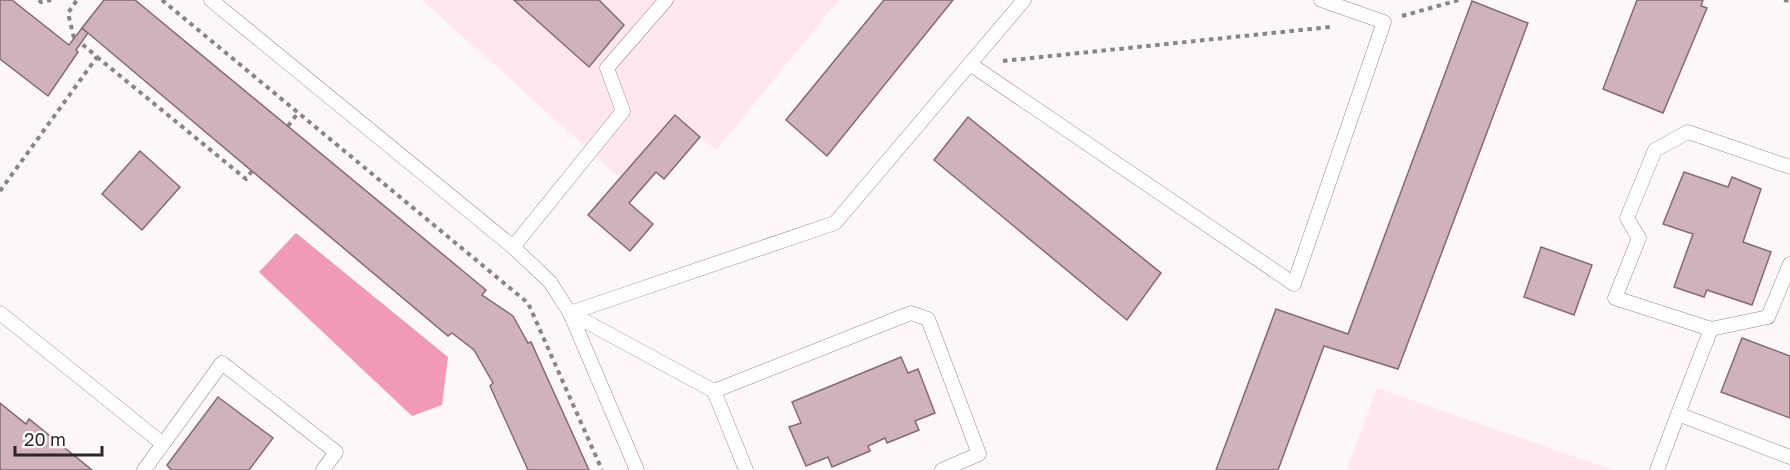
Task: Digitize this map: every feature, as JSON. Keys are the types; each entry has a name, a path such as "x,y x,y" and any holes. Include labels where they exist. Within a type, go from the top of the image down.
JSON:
{"lane":[{"path":"211,0 513,247 550,282 570,313 637,470"},
{"path":"513,247 623,111 607,68 666,0"},
{"path":"570,313 835,223 1024,0"},
{"path":"970,64 1294,284 1384,22 1321,0"},
{"path":"1790,167 1688,132 1655,150 1627,218 1639,238 1615,298 1711,329 1768,316 1790,264"},
{"path":"570,313 714,391 746,470"},
{"path":"714,391 911,313 928,319 979,454 942,470"},
{"path":"2,318 163,444"},
{"path":"1657,470 1711,329"},
{"path":"144,470 222,363 336,452 323,470"},
{"path":"1678,414 1790,457"}],"path":[{"path":"39,0 41,2 51,0"},
{"path":"74,38 68,13 77,0"},
{"path":"162,0 528,303 602,470"},
{"path":"1384,22 1459,0"},
{"path":"1784,0 1790,2"},
{"path":"970,64 1336,27"},
{"path":"81,43 246,179 252,171"},
{"path":"0,190 97,57"},
{"path":"288,126 298,113"}],"shaded area":[{"path":"422,0 839,0 716,150 700,137 664,179 656,172 629,203 653,224 630,251 588,215 620,178"},
{"path":"296,233 448,357 442,405 412,416 259,272"},
{"path":"1377,388 1613,470 1347,470"}],"building":[{"path":"0,0 12,0 69,45 82,28 88,33 48,96 0,59"},
{"path":"104,0 135,0 486,290 482,295 513,316 528,343 531,342 589,470 528,470 490,386 493,383 474,350 452,333 448,336 82,28"},
{"path":"514,0 599,0 624,25 589,67"},
{"path":"884,0 953,0 827,156 786,120"},
{"path":"1637,0 1703,0 1701,6 1707,8 1663,113 1603,89"},
{"path":"1472,1 1528,23 1398,369 1324,346 1278,470 1216,470 1276,309 1348,334"},
{"path":"675,115 700,137 664,179 656,172 629,203 653,224 630,251 588,215"},
{"path":"968,117 1161,273 1127,320 934,160"},
{"path":"140,151 180,187 142,230 102,194"},
{"path":"1684,172 1728,187 1732,177 1761,189 1743,242 1771,252 1752,305 1707,290 1704,297 1674,287 1693,234 1663,224"},
{"path":"1541,247 1592,265 1574,315 1524,297"},
{"path":"1742,338 1790,356 1790,418 1721,392"},
{"path":"901,357 908,373 918,369 935,413 915,421 919,430 887,443 885,438 868,446 870,451 832,467 828,457 806,466 789,427 801,423 792,402"},
{"path":"218,397 273,438 249,470 171,470 167,465"},
{"path":"0,403 26,424 29,419 92,470 0,470"}]}
